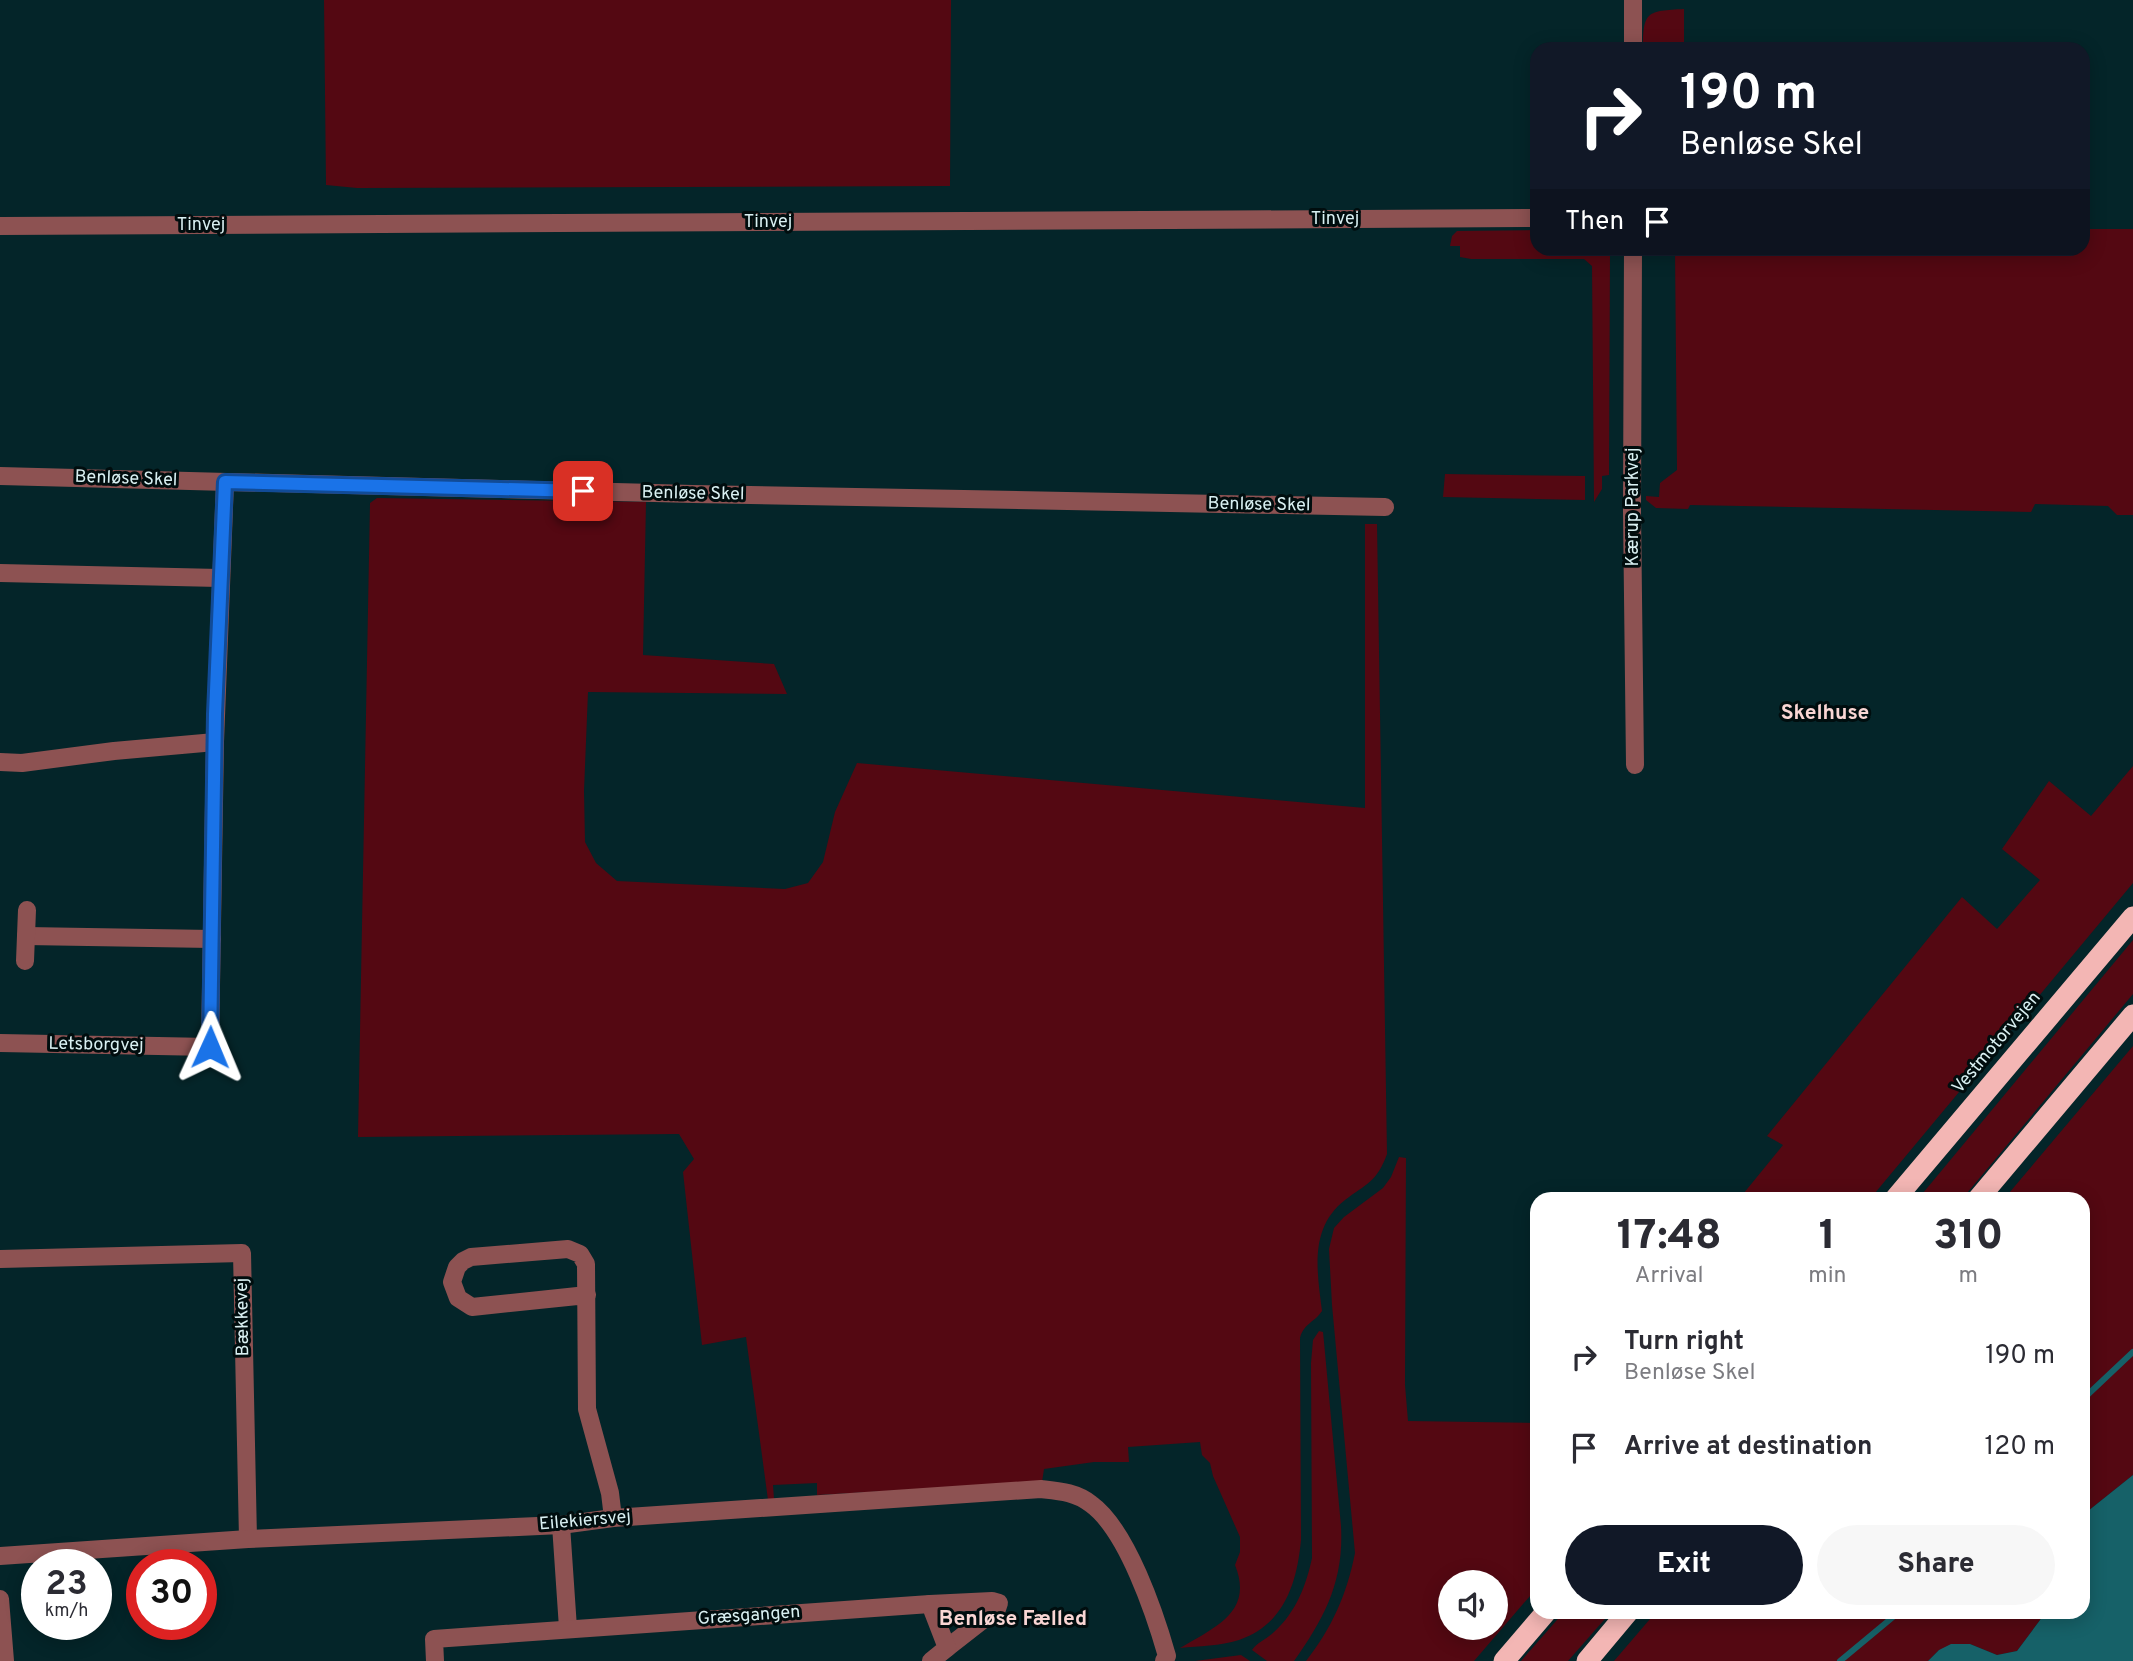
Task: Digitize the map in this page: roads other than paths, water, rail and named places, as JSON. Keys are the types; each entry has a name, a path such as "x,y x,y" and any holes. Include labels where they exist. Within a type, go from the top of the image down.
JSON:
{"highway":[{"name":"Vestmotorvejen","path":"1901,1192 2133,917"},
{"path":"1984,1192 2133,1015"},
{"path":"1504,1661 1540,1619"},
{"path":"1587,1661 1623,1619"}],"street":[{"path":"1633,0 1633,42"},
{"name":"Tinvej","path":"0,226 1530,218"},
{"name":"Kærup Parkvej","path":"1633,256 1635,765"},
{"name":"Benløse Skel","path":"0,476 706,494 1385,507"},
{"name":"Letsborgvej","path":"0,1043 210,1047 219,578 225,482"},
{"path":"0,573 219,578"},
{"path":"0,762 22,763 215,741"},
{"path":"26,961 27,911"},
{"path":"26,936 212,939"},
{"path":"587,1295 472,1307 458,1298 452,1282 457,1266 471,1257 568,1249 584,1258 587,1270 587,1295 587,1409 610,1493 613,1518"},
{"name":"Bækkevej","path":"0,1259 242,1253 248,1539"},
{"name":"Eilekiersvej","path":"0,1556 248,1539 561,1525 613,1518 1041,1489 1066,1491 1091,1504 1112,1525 1159,1627 1167,1656 1164,1661"},
{"path":"561,1525 568,1628"},
{"path":"0,1599 5,1661"},
{"name":"Græsgangen","path":"435,1661 434,1639 930,1604 992,1601 999,1603 997,1609 930,1661"},
{"path":"930,1604 947,1648"}],"water":[{"path":"2133,1475 2133,1661 1928,1661 1939,1650 1951,1644 1970,1644 1997,1655 2017,1651 2041,1619 2090,1619 2090,1509"}],"waterway":[{"path":"2090,1392 2133,1352"},
{"path":"1840,1661 1891,1619"}],"district":[{"name":"Skelhuse","path":"1825,713"},
{"name":"Benløse Fælled","path":"1013,1619"}]}
